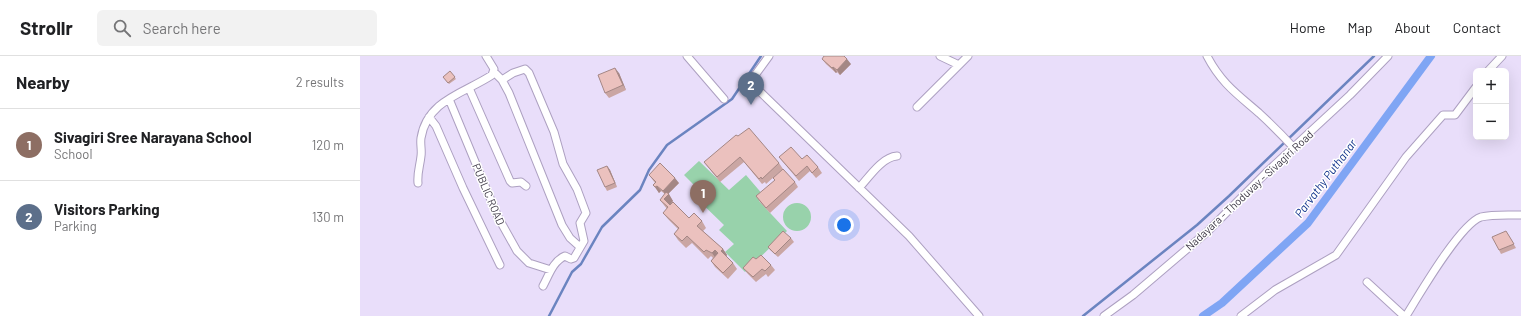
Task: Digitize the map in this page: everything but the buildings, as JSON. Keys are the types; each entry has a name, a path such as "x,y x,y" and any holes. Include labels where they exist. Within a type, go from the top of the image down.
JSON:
{"street":[{"path":"486,56 494,72 502,80 522,122 559,217 570,238 580,247"},
{"path":"687,56 724,100"},
{"path":"769,56 750,82 909,236 979,316"},
{"path":"940,56 959,65"},
{"path":"917,106 968,56"},
{"path":"1207,56 1218,76 1226,85 1274,126 1294,148"},
{"name":"Nadayara - Thoduvay - Sivagiri Road","path":"1104,316 1133,295 1207,232 1350,95 1388,56"},
{"path":"1491,68 1502,56"},
{"path":"502,80 513,73 525,69 529,73 540,95 560,148 563,163 577,189 586,212 585,217 580,223 584,240 574,259 565,256 556,262 543,286"},
{"path":"418,183 417,173 422,154 421,140 429,117 436,107 492,76 494,72"},
{"path":"469,88 510,181 512,183 521,182 526,186"},
{"path":"1241,316 1275,290 1336,255 1406,157 1443,115 1455,115 1473,90"},
{"name":"PUBLIC ROAD","path":"449,99 498,217 516,251 530,263 551,270"},
{"name":"PUBLIC ROAD","path":"429,117 436,126 463,188 500,265"},
{"path":"859,188 884,161 890,157 897,156"},
{"path":"1366,282 1405,316 1469,224 1482,217 1521,215"}],"green space":[{"path":"699,161 729,190 746,175 764,196 759,201 787,231 745,272 725,252 734,244 719,230 724,225 694,196 694,185 684,175"},
{"path":"797,203 807,207 811,217 807,227 797,231 787,227 783,217 787,207"}],"waterway":[{"path":"549,316 572,272 581,264 602,227 640,190 649,170 667,145 732,99 761,56"},
{"path":"1083,316 1197,225 1374,56"},
{"name":"Parvathy Puthanar","path":"1203,316 1222,303 1308,223 1431,56"}],"place":[{"name":"Visitors Parking","path":"751,105"},
{"name":"Sivagiri Sree Narayana School","path":"703,213"}]}
